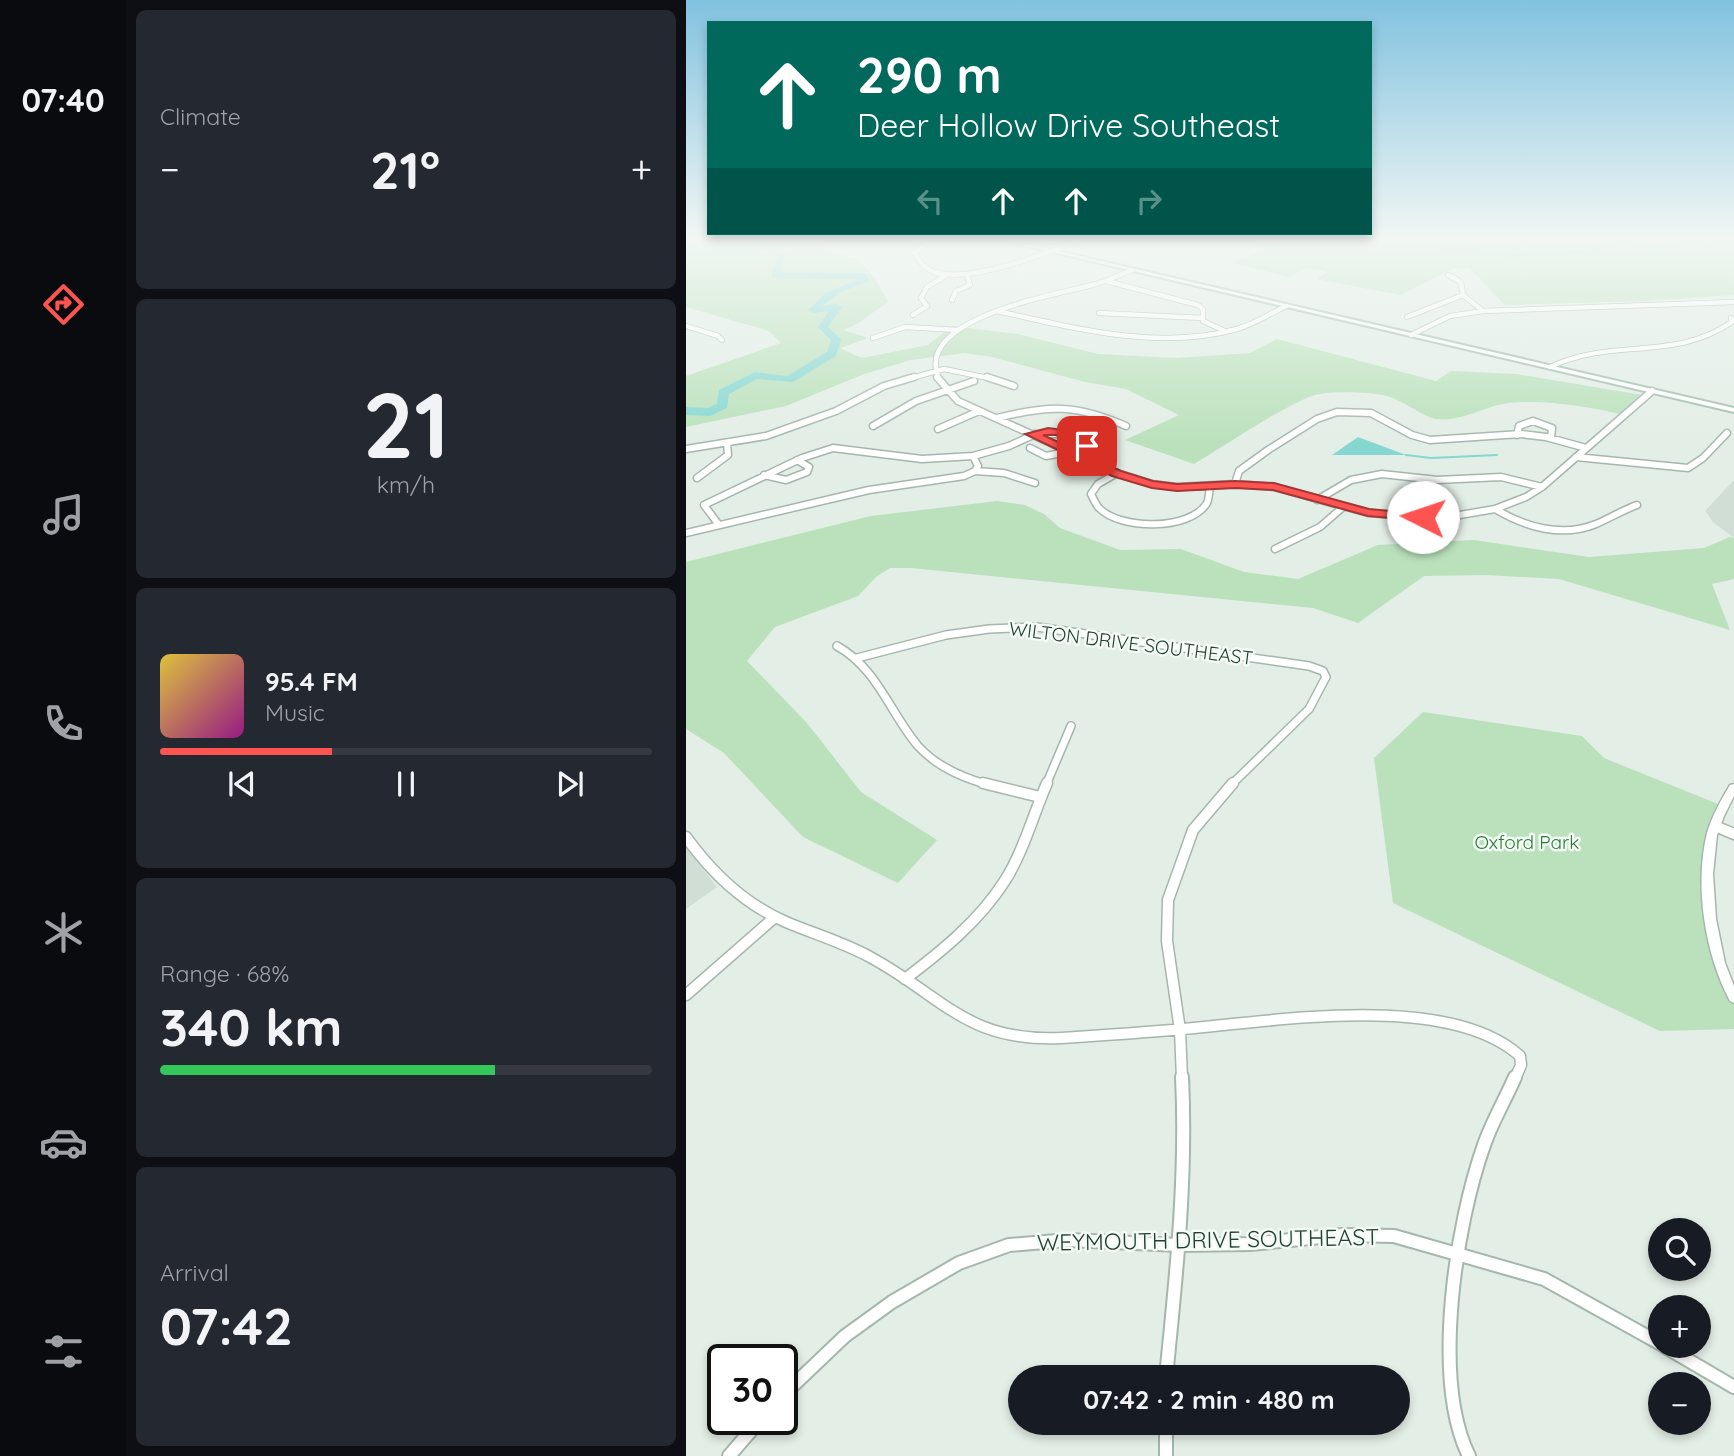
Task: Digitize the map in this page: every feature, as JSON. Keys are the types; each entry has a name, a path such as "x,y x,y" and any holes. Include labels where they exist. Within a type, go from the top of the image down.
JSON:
{"main road":[{"path":"1294,308 1734,410"}],"street":[{"path":"912,315 924,308"},
{"path":"1005,308 959,330 940,349 936,371 947,391 958,401 1116,473 1152,484 1274,487 1343,507 1405,517 1442,518 1495,509 1526,497 1652,391"},
{"path":"1202,308 1206,323 1228,332"},
{"path":"997,311 1116,336 1153,338 1228,332 1282,308"},
{"path":"1406,317 1424,308"},
{"path":"1429,308 1450,316"},
{"path":"1479,308 1483,311"},
{"path":"1411,335 1450,316 1483,311 1568,308"},
{"path":"1099,313 1203,317"},
{"path":"1550,367 1574,354 1587,351 1659,348 1691,342 1725,328 1732,322 1731,318"},
{"path":"686,326 718,335 722,340"},
{"path":"873,338 905,327 959,330"},
{"path":"686,449 777,432 836,411 884,386 944,369 964,370 1014,386"},
{"path":"873,426 911,404 974,381"},
{"path":"996,418 1040,407 1071,405 1096,412 1126,426"},
{"path":"938,429 979,411"},
{"path":"1235,484 1239,471 1268,450 1317,419 1334,413 1371,413 1412,435 1430,440 1517,435 1551,438 1586,448"},
{"path":"1517,435 1519,426 1533,421 1552,428 1551,438"},
{"path":"719,525 704,505 797,460 833,448 922,459 973,456 1048,431 1087,446"},
{"path":"1576,457 1594,461 1638,462 1679,470 1700,463 1727,433"},
{"path":"697,478 728,455 727,443"},
{"path":"1030,448 1046,456 1067,452"},
{"path":"686,533 869,490 964,477 978,466 973,456"},
{"path":"764,475 778,481 800,477 809,467 797,460"},
{"path":"975,471 1004,474 1035,483"},
{"path":"1116,473 1098,484 1091,494 1092,502 1100,512 1137,524 1161,524 1194,515 1209,503 1212,496 1210,487"},
{"path":"1317,500 1351,480 1382,474 1437,480 1501,477 1542,486"},
{"path":"1495,509 1527,525 1567,530 1591,526 1637,505"},
{"path":"1275,549 1321,527 1343,507"},
{"name":"WILTON DRIVE SOUTHEAST","path":"857,657 960,630 1037,627 1295,664 1323,671 1325,681 1309,709 1230,786 1193,830 1171,885 1167,941 1180,1030"},
{"path":"836,646 857,657 916,745 931,760 972,781 1040,797"},
{"path":"905,979 974,922 1006,879 1071,726"},
{"path":"1734,787 1712,836 1708,888 1715,943 1729,990 1734,998"},
{"path":"1715,827 1734,834"},
{"path":"686,836 712,873 775,917 857,949 968,1020 988,1030 1014,1037 1041,1039 1180,1030 1356,1012 1395,1014 1436,1021 1495,1039 1520,1056 1521,1065 1480,1155 1457,1252 1449,1352 1453,1397 1463,1445 1469,1456"},
{"path":"686,995 775,917"},
{"path":"1167,1365 1183,1208 1185,1130 1180,1030"},
{"name":"WEYMOUTH DRIVE SOUTHEAST","path":"798,1381 845,1336 892,1302 959,1263 1009,1245 1068,1240 1179,1245 1250,1244 1342,1236 1394,1236 1544,1279 1648,1337"},
{"name":"WEYMOUTH DRIVE SOUTHEAST","path":"1684,1358 1734,1387"},
{"path":"729,1456 747,1435"},
{"path":"1166,1435 1166,1456"}],"shaded area":[{"path":"1734,480 1734,538 1713,522 1705,511"},
{"path":"686,847 717,887 686,909"}],"green space":[{"path":"689,308 880,308 843,330 868,338 840,348 862,358 928,345 952,326 1018,334 1098,354 1177,358 1250,353 1277,339 1436,381 1451,371 1516,374 1642,395 1620,414 1592,408 1525,402 1498,405 1460,417 1436,419 1383,395 1357,392 1325,393 1309,397 1280,411 1194,464 1125,440 1179,415 1126,389 1085,382 992,357 965,353 911,360 864,374 786,406 686,427 686,376 781,343 769,331"},
{"path":"997,501 1025,505 1044,514 1060,528 1120,550 1181,549 1244,572 1298,579 1378,545 1474,540 1589,557 1704,548 1730,537 1734,538 1734,579 1712,584 1730,630 1559,579 1486,575 1424,576 1358,623 1313,608 890,568 876,577 858,596 775,627 747,661 807,723 861,792 937,840 898,883 803,837 724,753 686,729 686,562 871,516"},
{"name":"Oxford Park","path":"1423,712 1582,736 1604,758 1723,806 1715,826 1708,888 1715,943 1734,998 1734,1029 1660,1031 1393,903 1374,758"}],"water":[{"path":"1358,437 1406,455 1332,455"}],"waterway":[{"path":"815,308 813,310 829,308"},
{"path":"686,411 710,412 723,406 723,392 755,375 789,380 832,354 836,339 823,327 836,308"},
{"path":"1406,455 1431,458 1497,455"}],"route":[{"path":"1087,446 1059,433 1048,431 1031,434 1116,473 1152,484 1177,487 1235,484 1274,487 1368,513 1423,517"}]}
